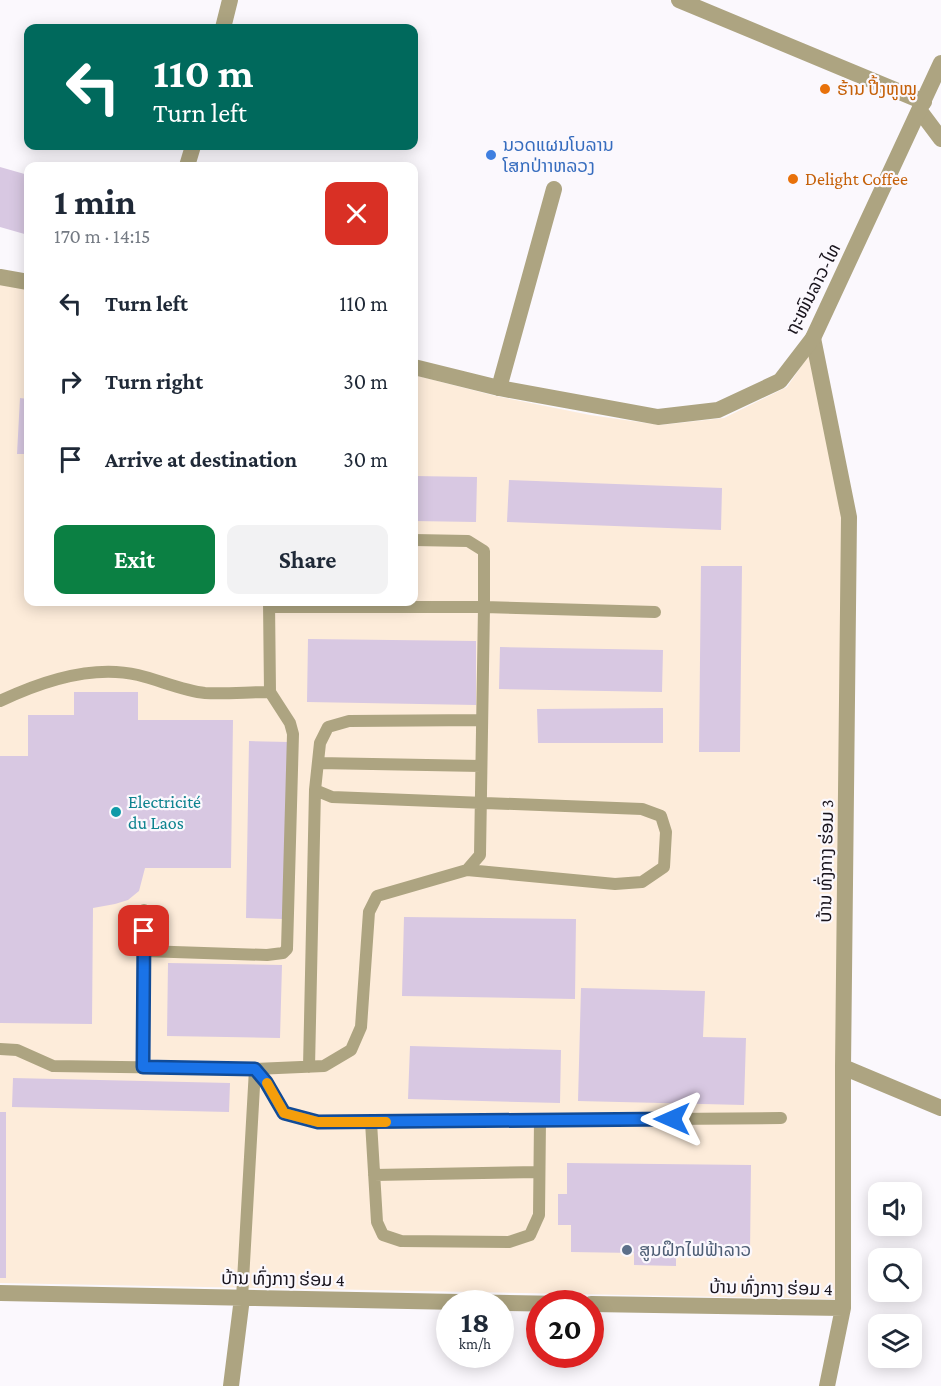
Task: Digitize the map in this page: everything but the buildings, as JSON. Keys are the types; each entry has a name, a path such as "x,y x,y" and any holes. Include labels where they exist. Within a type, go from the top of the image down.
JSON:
{"street":[{"path":"224,24 230,0"},
{"path":"680,0 922,106 941,139"},
{"name":"ຖະໜົນລາວ-ໄທ","path":"418,368 500,388 658,417 718,410 780,381 813,338 941,63"},
{"path":"500,388 554,189"},
{"path":"0,277 24,281"},
{"name":"ບ້ານ ທົ່ງກາງ ຮ່ອມ 3","path":"813,338 849,517 843,1067 843,1308 827,1386"},
{"path":"843,1067 941,1108"},
{"name":"ບ້ານ ທົ່ງກາງ ຮ່ອມ 4","path":"0,1293 526,1303"},
{"path":"231,1386 242,1298"},
{"name":"ບ້ານ ທົ່ງກາງ ຮ່ອມ 4","path":"604,1304 843,1308"}],"lane":[{"path":"418,540 468,541 484,551 480,855 467,870"},
{"path":"144,951 267,955 284,953 287,949 293,735 290,723 270,692 269,606"},
{"path":"412,606 655,612"},
{"path":"0,701 25,689 53,680 100,672 135,674 203,693 270,692"},
{"path":"309,1066 315,790 320,743 328,727 349,721 482,720"},
{"path":"318,763 481,766"},
{"path":"0,1049 17,1050 53,1066 255,1069 324,1066 351,1050 361,1027 369,912 377,896 467,870 615,884 642,882 664,867 666,832 661,816 642,809 332,797 315,790"},
{"path":"143,1067 144,910"},
{"path":"255,1069 266,1082 284,1113 318,1122 781,1118"},
{"path":"242,1298 255,1069"},
{"path":"371,1122 377,1222 383,1235 401,1241 509,1242 530,1235 539,1215 540,1120"},
{"path":"374,1175 539,1172"}],"shaded area":[{"name":"Electricité du Laos","path":"0,280 24,286 24,606 418,606 418,376 496,396 590,415 660,425 724,418 787,387 809,355 842,519 835,1299 604,1295 604,1290 526,1290 526,1293 514,1293 514,1290 436,1291 0,1283"}],"slow traffic":[{"path":"267,1083 284,1113 318,1122 386,1122"}],"place":[{"name":"ຮ້ານ ປີ້ງຫູໝູ","path":"825,89"},
{"name":"ນວດແຜນໂບລານ ໂສກປ່າາຫລວງ","path":"491,155"},
{"name":"Delight Coffee","path":"793,179"},
{"name":"Electricité du Laos","path":"116,812"},
{"name":"ສູນຝຶກໄຟຟ້າລາວ","path":"627,1250"}],"route":[{"path":"144,931 143,1067 255,1069 266,1082 284,1113 318,1122 672,1119"}]}
